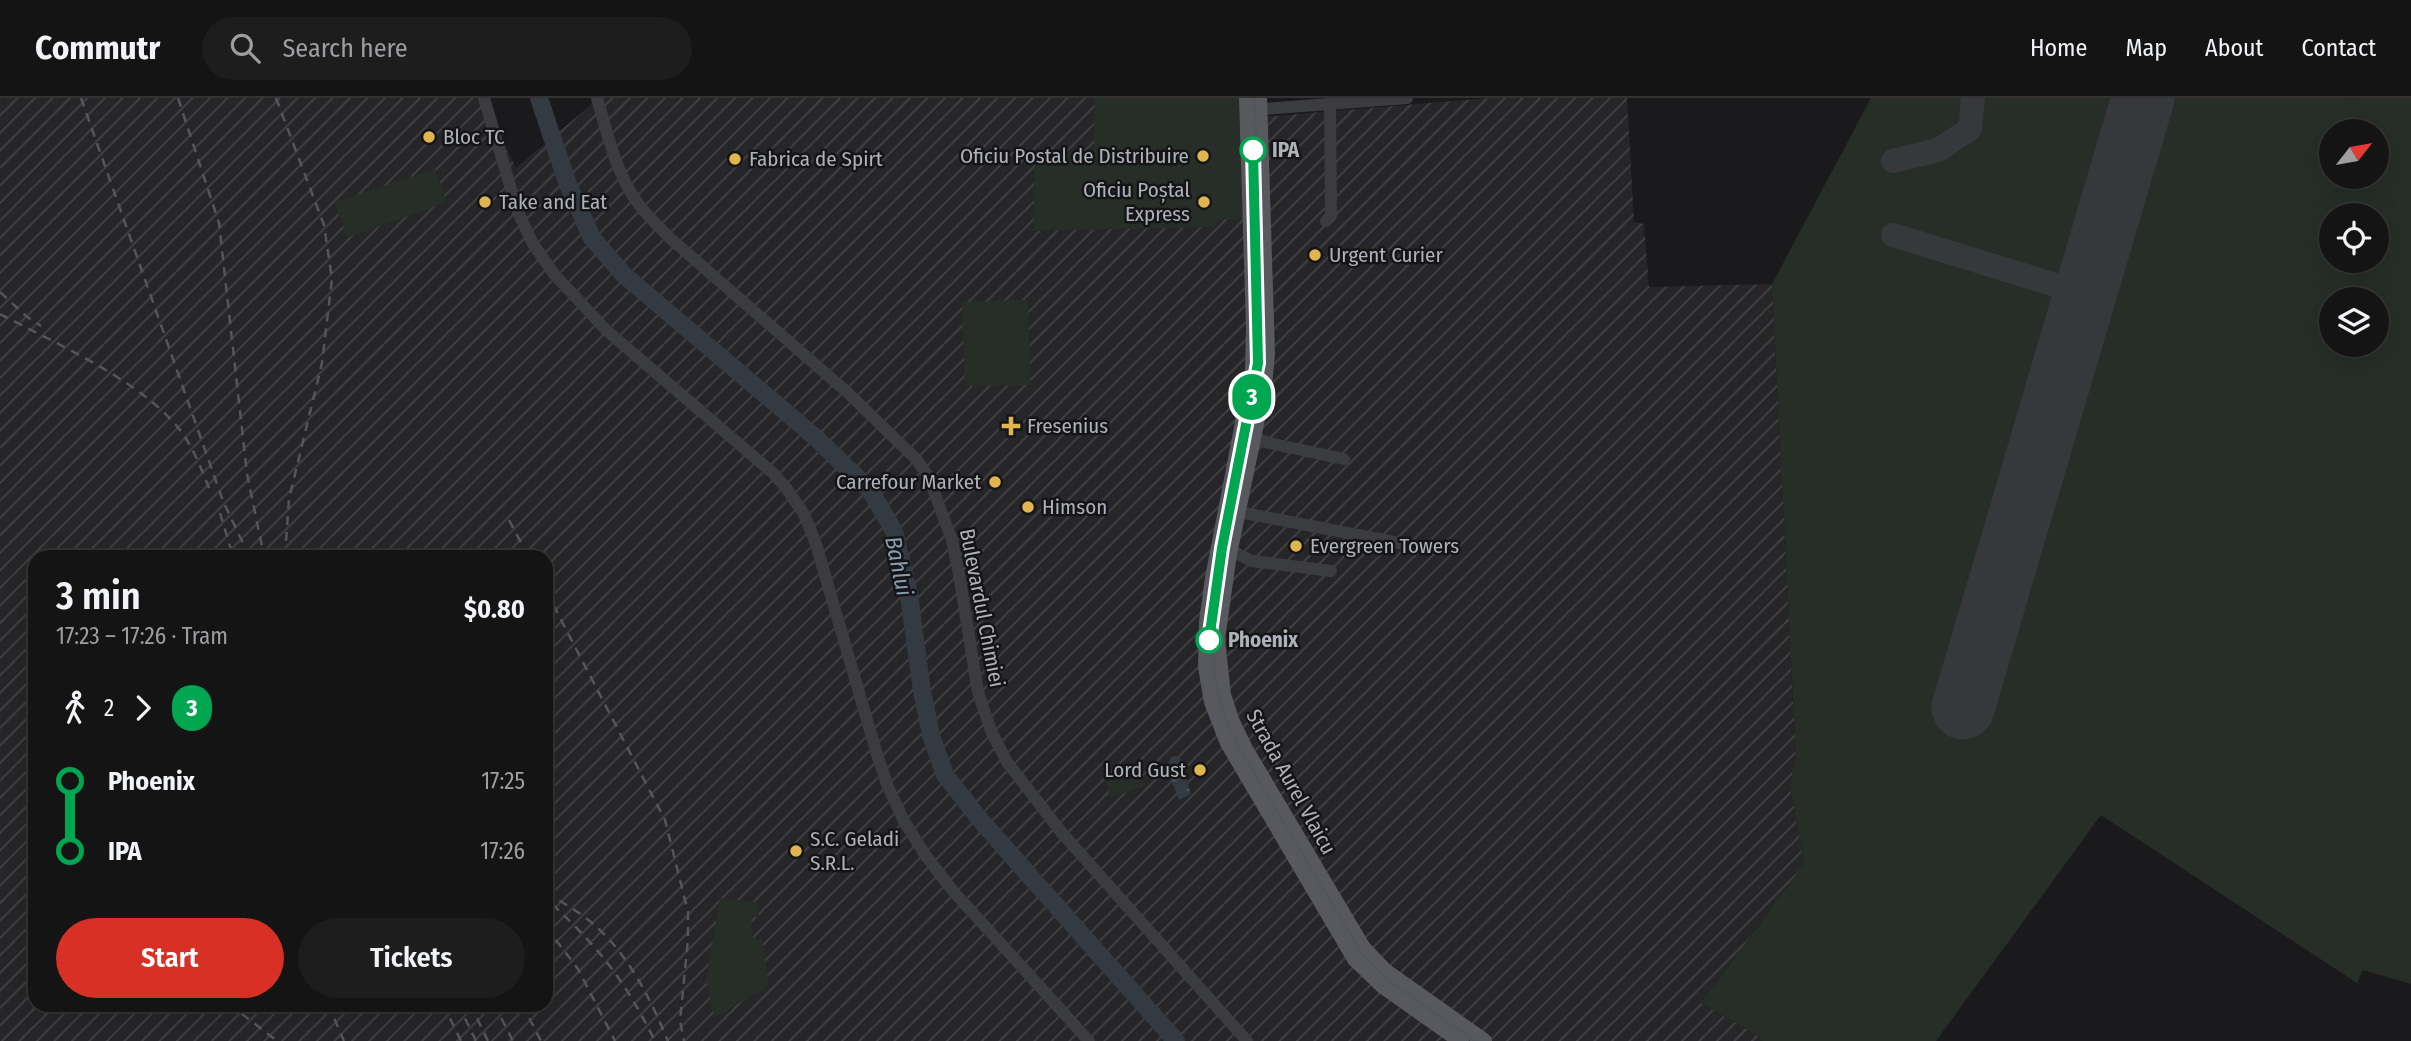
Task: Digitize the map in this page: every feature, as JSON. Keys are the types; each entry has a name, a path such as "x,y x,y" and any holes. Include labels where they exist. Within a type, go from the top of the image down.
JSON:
{"main road":[{"name":"Strada Aurel Vlaicu","path":"1253,104 1267,354 1264,385 1238,462 1217,653 1223,695 1241,741 1363,948 1385,971 1484,1041"},
{"name":"Strada Aurel Vlaicu","path":"1232,510 1212,589 1205,644 1209,687 1222,731 1355,959 1383,986 1461,1041"}],"street":[{"path":"484,98 518,212 533,244 554,274 606,330 773,473 804,514 816,544 888,787 904,821 953,891 1089,1041"},
{"name":"Bulevardul Chimiei","path":"597,98 624,178 635,200 648,215 671,239 847,392 917,460 928,476 952,540 980,702 991,732 1007,762 1062,833 1247,1041"},
{"path":"1253,104 1330,105 1407,98"},
{"path":"1326,221 1331,216 1330,105"},
{"path":"1247,436 1344,459"},
{"path":"1232,510 1404,544"},
{"path":"1230,550 1252,561 1331,571"}],"shaded area":[{"path":"0,98 481,98 516,168 599,98 1244,98 1244,115 1273,116 1490,98 1627,98 1634,222 1644,224 1649,287 1772,284 1796,757 1790,785 1804,864 1701,1003 1757,1035 1762,1041 0,1041"},
{"path":"1095,98 1242,98 1244,219 1218,219 1217,227 1033,231 1035,153 1094,152"},
{"path":"1871,98 2411,98 2411,984 2363,970 2357,983 2101,815 1936,1041 1762,1041 1757,1035 1701,1003 1804,864 1790,785 1796,757 1772,284"},
{"path":"435,169 447,202 347,238 334,202"},
{"path":"1028,300 1031,385 965,386 962,302"},
{"path":"1139,771 1144,786 1111,798 1106,782"},
{"path":"720,898 758,902 759,917 751,917 753,938 762,939 769,986 714,1018 706,980"}],"water":[{"path":"1179,756 1191,794 1179,800 1166,766 1172,757"}],"waterway":[{"name":"Bahlui","path":"539,98 567,182 592,238 624,275 815,437 870,490 894,531 909,595 931,735 945,775 982,822 1176,1041"}],"taxiway":[{"path":"1893,161 1938,150 1970,129 1973,98"},
{"path":"1893,235 2085,294"}],"runway":[{"path":"1963,708 2143,98"}],"tram line":[{"path":"1255,98 1262,364 1221,580 1213,640 1218,695 1227,724 1240,749 1362,954 1392,983 1475,1041"},
{"name":"3","path":"1209,640 1222,548 1258,363 1253,150"}],"railway":[{"path":"81,98 223,501 246,550"},
{"path":"178,98 219,223 247,474 263,550"},
{"path":"276,98 324,225 332,279 322,363 289,499 285,550"},
{"path":"0,292 41,326"},
{"path":"0,314 121,379 144,395 164,412 185,437 209,488"},
{"path":"220,513 231,550"},
{"path":"509,520 525,550"},
{"path":"553,604 665,820 688,912 680,1021 684,1041"},
{"path":"553,897 587,919 617,948 646,993 668,1041"},
{"path":"553,905 585,936 611,967 655,1041"},
{"path":"553,936 578,969 615,1041"},
{"path":"239,1012 277,1041"},
{"path":"331,1012 344,1041"},
{"path":"447,1012 461,1041"},
{"path":"462,1012 476,1041"},
{"path":"474,1012 488,1041"},
{"path":"498,1012 513,1041"},
{"path":"526,1012 541,1041"}],"place":[{"name":"Bloc TC","path":"429,137"},
{"name":"IPA","path":"1253,150"},
{"name":"Oficiu Postal de Distribuire","path":"1203,156"},
{"name":"Fabrica de Spirt","path":"735,159"},
{"name":"Take and Eat","path":"485,202"},
{"name":"Oficiu Poștal Express","path":"1204,202"},
{"name":"Urgent Curier","path":"1315,255"},
{"name":"Fresenius","path":"1011,426"},
{"name":"Carrefour Market","path":"995,482"},
{"name":"Himson","path":"1028,507"},
{"name":"Evergreen Towers","path":"1296,546"},
{"name":"Phoenix","path":"1209,640"},
{"name":"Lord Gust","path":"1200,770"},
{"name":"S.C. Geladi S.R.L.","path":"796,851"}]}
